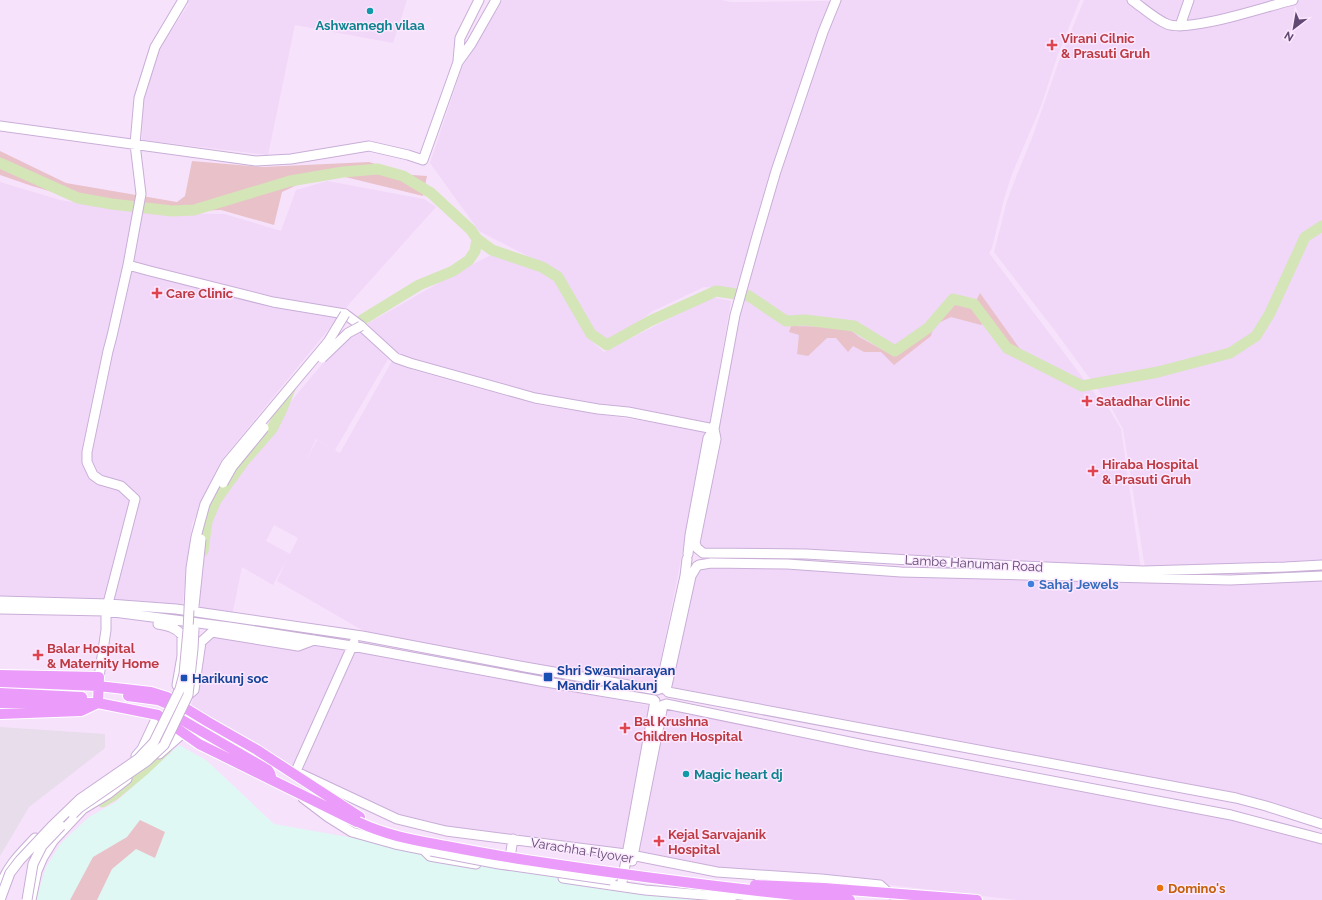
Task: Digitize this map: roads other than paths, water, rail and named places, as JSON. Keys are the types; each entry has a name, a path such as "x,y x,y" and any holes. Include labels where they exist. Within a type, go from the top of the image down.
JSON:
{"main road":[{"path":"0,674 161,701 272,767 288,769"},
{"path":"0,682 98,691 164,710 268,770 272,780"},
{"path":"0,688 98,691 158,715"},
{"path":"0,693 98,691"},
{"path":"0,703 98,691"},
{"path":"0,714 81,711 98,691"},
{"name":"Varachha Flyover","path":"98,691 151,692 167,697 288,769 376,831 396,837 494,855 695,884 824,893 890,894 977,900"},
{"name":"Varachha Flyover","path":"158,715 199,744 292,790 359,820"},
{"name":"Varachha Flyover","path":"824,893 850,900"}],"street":[{"path":"98,691 108,612 119,559 135,499 121,486 100,480 93,475 87,462 87,452 128,265 141,194 136,144 139,98 155,48 183,0"},
{"path":"458,62 460,38 479,0"},
{"path":"0,126 256,161 291,159 369,146 423,160 458,62 473,40 496,0"},
{"path":"663,690 691,576 703,558 695,543 716,439 714,430 735,315 776,171 823,32 836,0"},
{"path":"1132,0 1167,24 1180,26 1209,22 1293,0"},
{"path":"1180,26 1189,0"},
{"path":"128,265 273,302 345,314 361,326 396,358 410,363 544,400 598,409 628,412 714,430"},
{"path":"0,900 10,873 20,860 64,814 80,799 138,759 154,742 180,689 184,674 191,568 196,537 205,504 226,464 328,342 345,314"},
{"path":"27,900 33,864 42,846 79,808 147,761 164,745 188,695 193,649 194,607 202,534 211,503 232,468 326,352 348,333 361,326"},
{"path":"659,702 669,700 663,690 685,576 690,535 708,438 714,430"},
{"path":"687,557 694,550 699,551"},
{"name":"Lambe Hanuman Road","path":"699,551 707,554 806,554 996,565 1143,571 1285,567 1322,564"},
{"path":"687,557 691,565 711,563 780,564 901,572 1230,580 1322,576"},
{"path":"0,601 108,612 230,627 352,646 659,702 876,748 1231,815 1322,839"},
{"path":"0,609 108,612 176,609 357,635 542,670 663,690 1236,798 1322,824"},
{"path":"108,612 171,626 177,629 182,635 183,642 177,685 180,689"},
{"path":"188,695 194,690 201,642 212,632 298,646 314,640"},
{"path":"357,635 288,769 397,819 446,831 630,855 717,872 829,879 880,885 890,894"},
{"path":"540,681 542,670"},
{"path":"625,882 659,702 654,694 663,690"},
{"path":"0,886 9,867 16,857 42,830 76,798 134,758 142,749 158,715"},
{"path":"31,900 37,871 43,857 53,841 84,810 108,794 183,733"},
{"path":"1016,774 1019,758"},
{"path":"292,790 328,817 352,832 395,844 499,864 625,882 786,900"},
{"path":"508,869 513,839"},
{"path":"428,850 430,856 435,857 645,890 728,897 736,895"}],"waterway":[{"path":"0,163 78,198 112,204 172,211 194,210 290,181 343,172 378,169 403,176 431,193 471,230 477,239 475,251 469,260 453,271 419,285 362,320"},
{"path":"477,239 492,250 542,267 558,277 591,334 607,345 650,321 716,291 749,296 786,321 805,320 854,326 895,351 928,328 953,299 974,304 1007,348 1082,386 1158,372 1230,353 1256,336 1270,313 1305,237 1322,226"},
{"path":"203,551 207,521 216,500 244,461 272,429 291,386"},
{"path":"102,802 114,795 167,748"}],"place":[{"name":"Ashwamegh vilaa","path":"370,11"},
{"name":"Virani Cilnic & Prasuti Gruh","path":"1052,45"},
{"name":"Care Clinic","path":"157,293"},
{"name":"Satadhar Clinic","path":"1087,401"},
{"name":"Hiraba Hospital & Prasuti Gruh","path":"1093,471"},
{"name":"Sahaj Jewels","path":"1031,584"},
{"name":"Balar Hospital & Maternity Home","path":"38,655"},
{"name":"Shri Swaminarayan Mandir Kalakunj","path":"548,677"},
{"name":"Harikunj soc","path":"184,678"},
{"name":"Bal Krushna Children Hospital","path":"625,728"},
{"name":"Magic heart dj","path":"686,774"},
{"name":"Kejal Sarvajanik Hospital","path":"659,841"},
{"name":"Domino's","path":"1160,888"}]}
